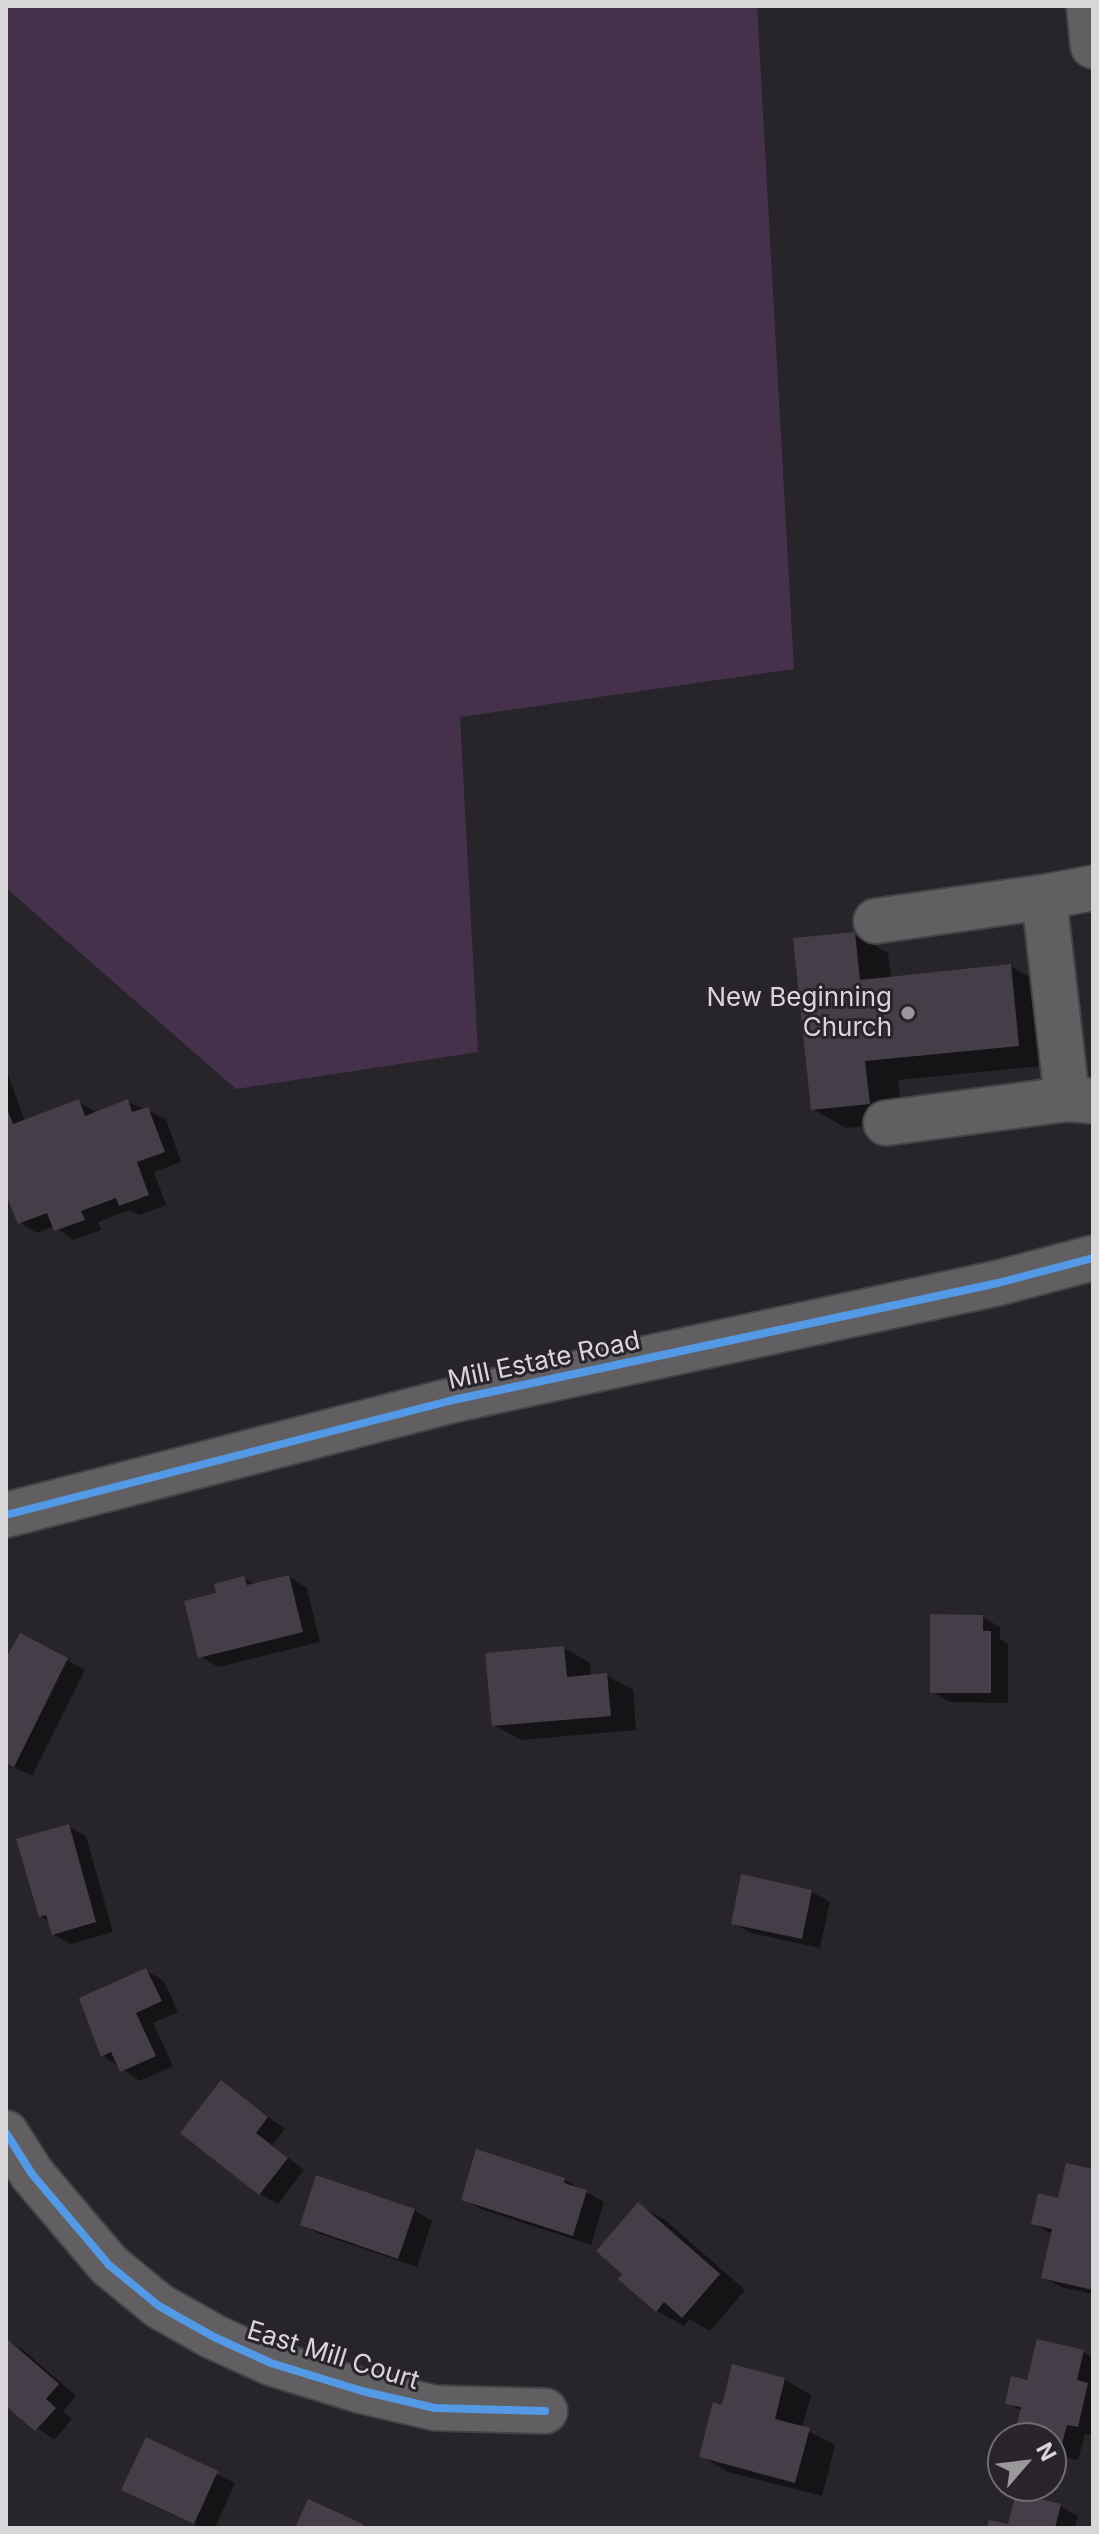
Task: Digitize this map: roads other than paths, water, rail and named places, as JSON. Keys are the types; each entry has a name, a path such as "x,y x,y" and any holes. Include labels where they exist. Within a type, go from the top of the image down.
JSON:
{"street":[{"path":"1089,6 1093,46"},
{"path":"876,921 1093,888"},
{"path":"886,1123 1080,1100 1044,897"},
{"name":"Mill Estate Road","path":"6,1515 453,1400 998,1283 1093,1258"},
{"name":"East Mill Court","path":"6,2133 32,2174 109,2265 159,2306 214,2337 271,2363 362,2391 435,2408 545,2411"}],"place":[{"name":"New Beginning Church","path":"908,1013"}]}
